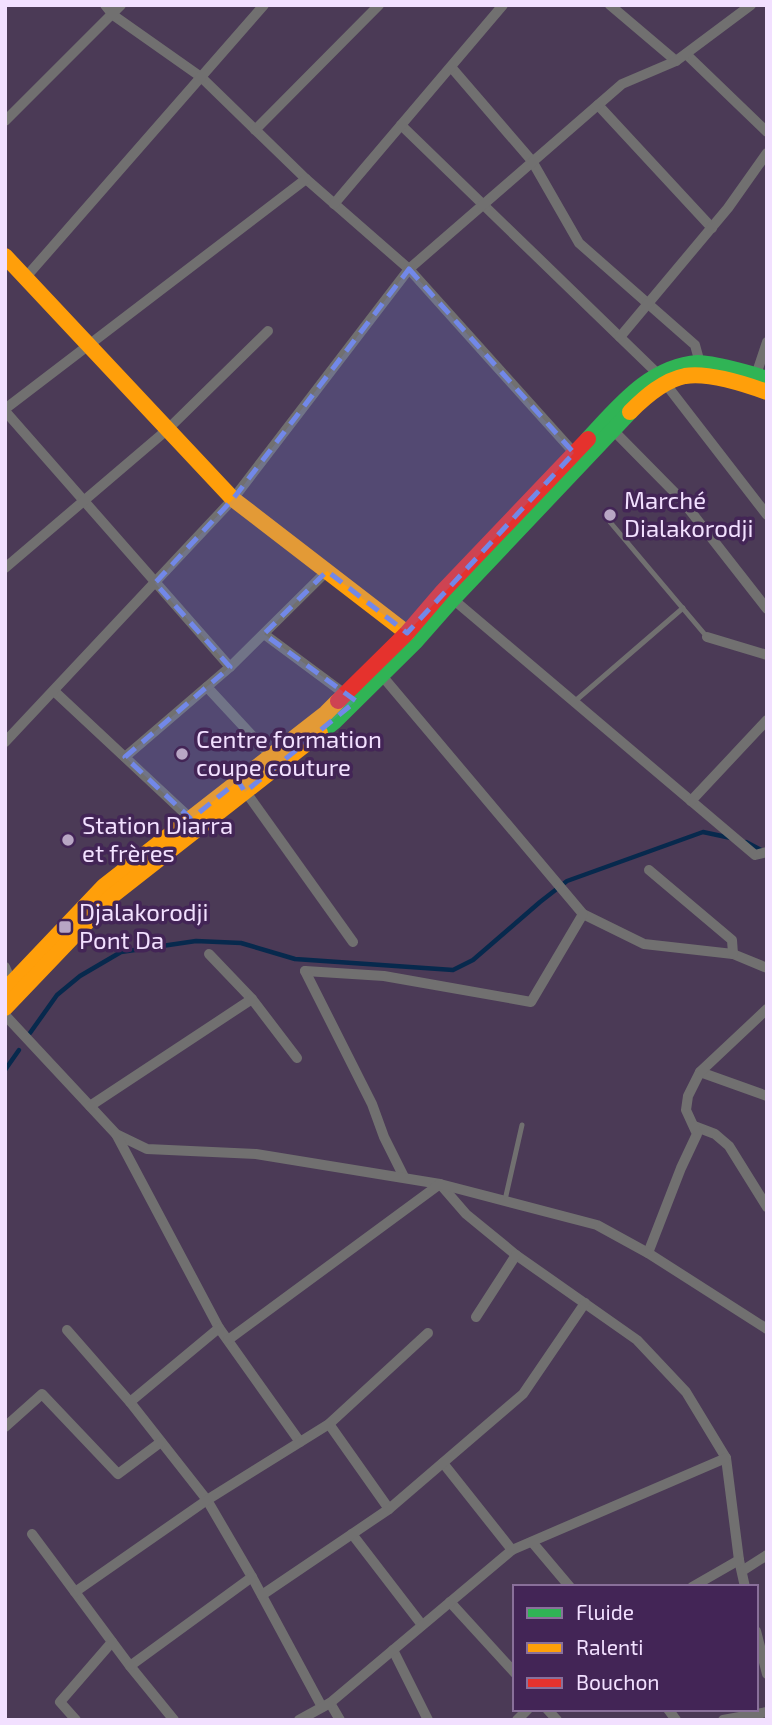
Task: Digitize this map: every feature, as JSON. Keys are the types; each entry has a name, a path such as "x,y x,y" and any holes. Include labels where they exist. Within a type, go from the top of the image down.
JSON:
{"main road":[{"path":"5,256 233,499 412,637"},
{"path":"12,989 112,896 242,786 271,756 326,713 350,698 412,637 448,595 608,426 644,398 662,379 685,376 701,370 761,377"},
{"path":"701,370 767,392"},
{"path":"5,1008 12,989 104,886 191,819 334,722 350,698"}],"street":[{"path":"105,5 113,15 201,77 306,179 408,269 578,458"},
{"path":"5,121 121,5"},
{"path":"26,277 264,5"},
{"path":"255,130 379,5"},
{"path":"334,204 503,5"},
{"path":"610,5 676,61"},
{"path":"5,743 233,499 408,269 622,84 676,61 751,5"},
{"path":"687,54 767,132"},
{"path":"451,67 532,161 579,243 695,345 701,370"},
{"path":"598,105 712,228"},
{"path":"401,125 662,379 766,514"},
{"path":"620,337 729,208 767,153"},
{"path":"230,667 5,410 306,179"},
{"path":"5,568 168,429 268,331"},
{"path":"761,377 767,342"},
{"path":"608,426 681,499 767,610"},
{"path":"125,757 230,667 327,571"},
{"path":"448,595 755,855 767,852"},
{"path":"264,634 350,698"},
{"path":"707,636 767,655"},
{"path":"378,671 583,914 644,944 733,954 767,968"},
{"path":"207,687 271,756"},
{"path":"54,691 191,819"},
{"path":"691,801 767,720"},
{"path":"242,786 354,942"},
{"path":"649,870 732,940 733,954"},
{"path":"404,1177 384,1137 372,1104 305,971 384,976 531,1002 583,914"},
{"path":"209,954 252,999 297,1058"},
{"path":"5,967 12,989"},
{"path":"90,1106 252,999"},
{"path":"648,1253 697,1134 686,1110 688,1097 699,1072 767,1009"},
{"path":"5,1015 116,1134 219,1328 300,1442"},
{"path":"699,1072 767,1096"},
{"path":"694,1126 715,1134 729,1146 767,1207"},
{"path":"116,1134 147,1149 256,1154 404,1177 597,1225 648,1253 767,1329"},
{"path":"440,1184 466,1214 516,1255 637,1340 687,1392 726,1458 740,1565 745,1585"},
{"path":"228,1340 440,1184"},
{"path":"476,1317 516,1255"},
{"path":"262,1595 389,1509 523,1394 585,1303"},
{"path":"130,1402 219,1328"},
{"path":"67,1330 130,1402 207,1500 326,1705 340,1720"},
{"path":"75,1592 207,1500 329,1424 428,1333"},
{"path":"5,1427 42,1394 118,1474 161,1442"},
{"path":"329,1424 389,1509"},
{"path":"299,1720 326,1705 512,1550 726,1458"},
{"path":"443,1463 512,1550"},
{"path":"32,1534 130,1666 174,1720"},
{"path":"352,1534 422,1625"},
{"path":"532,1542 568,1585"},
{"path":"696,1585 767,1555"},
{"path":"130,1666 252,1577"},
{"path":"450,1602 513,1672"},
{"path":"758,1639 767,1674"},
{"path":"76,1720 60,1702 112,1642"},
{"path":"393,1650 428,1720"},
{"path":"723,1720 767,1712"}],"lane":[{"path":"610,522 707,636"},
{"path":"574,703 683,608"},
{"path":"505,1200 522,1125"}],"highlighted area":[{"path":"409,269 574,453 407,633 327,571 264,634 356,701 245,792 238,781 191,819 125,757 230,667 155,583 233,499"}],"waterway":[{"path":"30,1033 57,995 80,976 121,952 196,941 241,943 295,959 453,970 473,960 567,881 703,832 731,838"},
{"path":"746,842 763,851"},
{"path":"5,1070 19,1050"}],"traffic: fast":[{"path":"588,439 636,390 650,380 681,366 704,363 767,379"},
{"path":"320,733 416,641 630,412"}],"traffic: slow":[{"path":"5,256 233,499 407,633"},
{"path":"630,412 662,385 685,376 716,377 767,392"},
{"path":"5,990 104,886 338,701"},
{"path":"5,1008 112,896 320,733"}],"traffic: jam":[{"path":"338,701 407,633 443,591 588,439"}],"place":[{"name":"Marché Dialakorodji","path":"610,515"},
{"name":"Centre formation coupe couture","path":"182,754"},
{"name":"Station Diarra et frères","path":"68,840"},
{"name":"Djalakorodji Pont Da","path":"65,927"}]}
